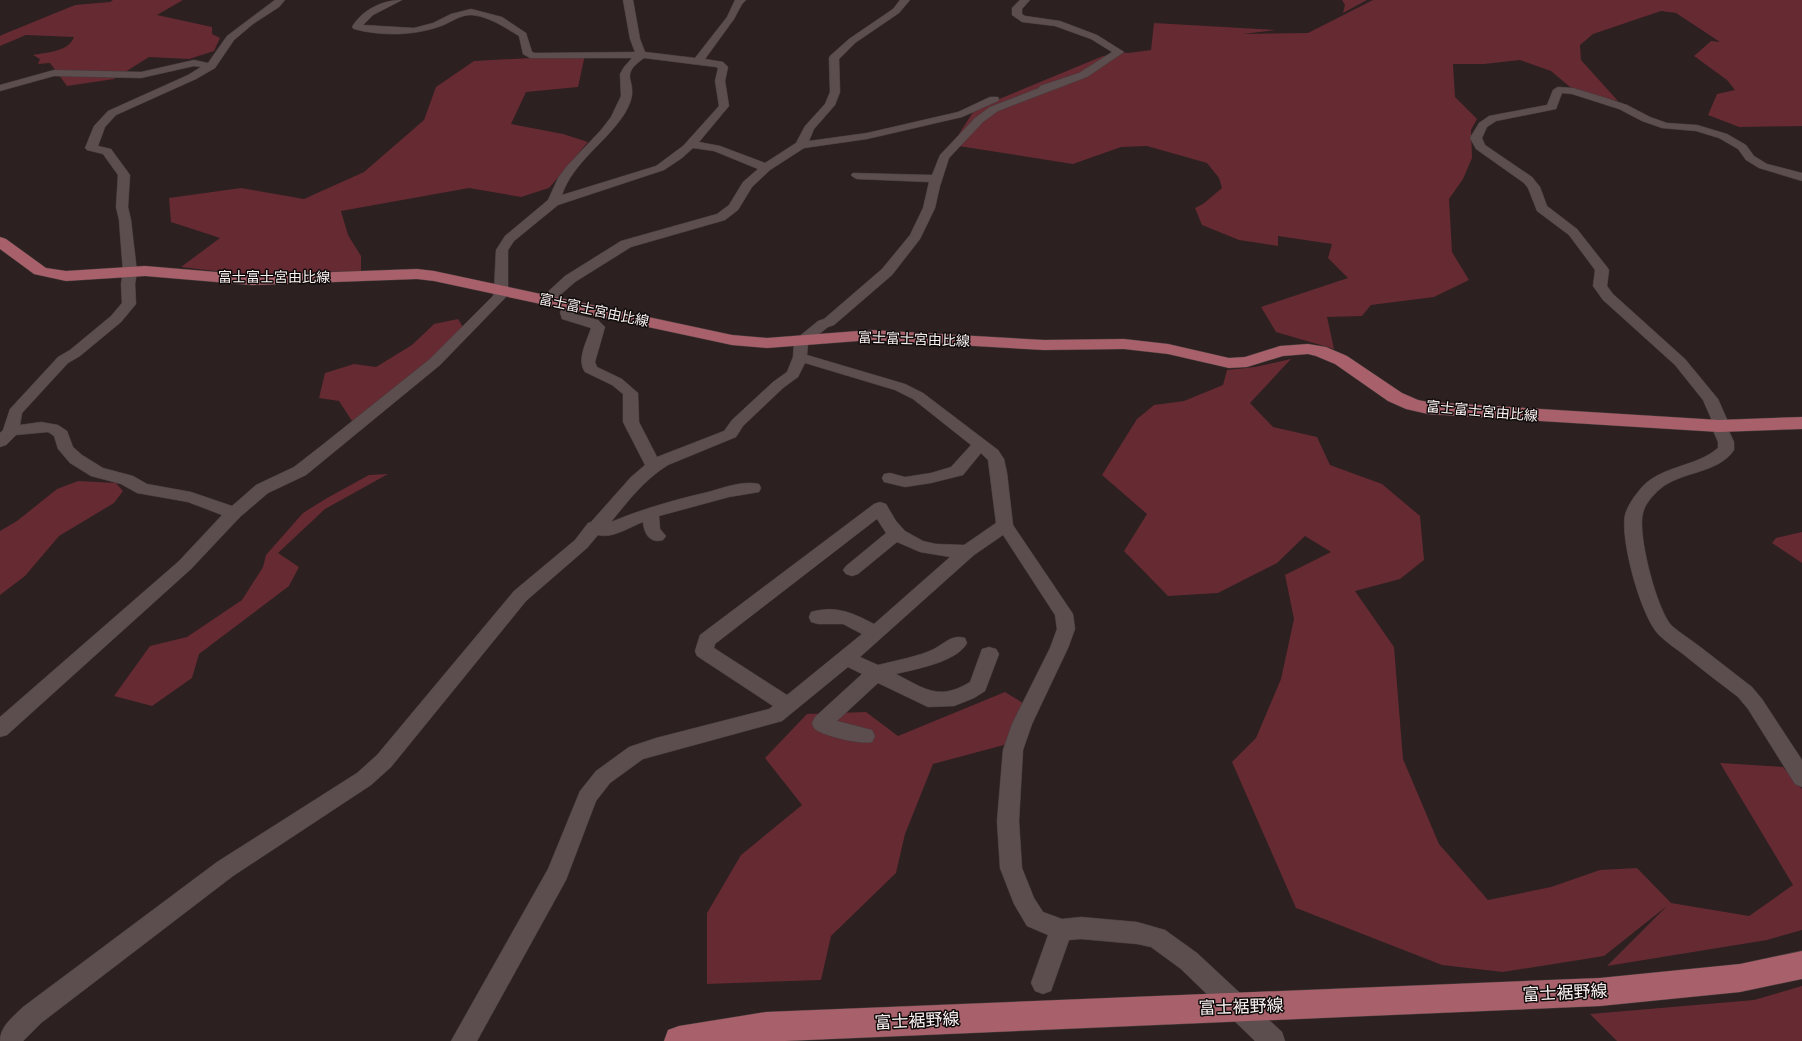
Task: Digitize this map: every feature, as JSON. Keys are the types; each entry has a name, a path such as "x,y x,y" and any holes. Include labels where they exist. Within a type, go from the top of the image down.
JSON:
{"main road":[{"name":"富士富士宮由比線","path":"0,242 40,271 51,274 80,276 145,271 252,280 416,274 434,276 732,340 767,343 801,349 871,335 1044,345 1124,344 1168,349 1229,363 1247,362 1280,351 1308,349 1320,351 1341,360 1395,397 1413,405 1428,408 1720,426 1802,423"},
{"name":"富士裾野線","path":"679,1041 766,1027 1600,992 1740,978 1802,965"}],"street":[{"path":"5,436 15,412 63,360 100,333 126,310 129,304 128,284 130,272 125,220 122,207 124,175 107,151 91,148 94,144 100,126 112,113 192,77 211,66 230,38 250,22 276,5 280,0"},
{"path":"0,729 185,565 234,513 262,489 300,471 435,362 499,297 501,290 502,250 509,239 554,202 669,164 690,144 724,106 720,81 723,67 719,64 653,55 534,56 528,54 523,35 499,19 477,13 463,13 436,25 414,31 367,29 357,27 363,16 367,13 397,0"},
{"path":"628,0 635,39 641,55"},
{"path":"801,145 809,128 830,105 835,92 834,58 852,41 896,12 905,0"},
{"path":"9,1041 15,1032 32,1014 225,869 364,779 384,761 520,596 581,544 594,527 637,481 662,460 718,440 730,434 736,423 778,385 793,374 801,349 823,324 829,322 887,272 916,236 929,208 944,157 979,120 994,109 1083,75 1119,52 1094,37 1057,23 1022,19 1017,15 1017,8 1024,0"},
{"path":"698,61 731,17 739,1 727,1"},
{"path":"554,202 559,186 571,168 614,122 628,91 624,77 627,70 641,55"},
{"path":"0,88 54,73 141,75 194,63 211,66"},
{"path":"546,300 570,279 626,244 721,217 734,207 747,186 766,168 801,145 874,134 962,114 995,99 1054,86"},
{"path":"1802,177 1763,166 1750,158 1742,147 1723,136 1697,128 1666,126 1656,123 1623,107 1573,91 1558,90 1552,106 1493,118 1484,126 1476,138 1480,147 1528,180 1534,187 1541,208 1573,232 1602,270 1600,286 1608,297 1680,362 1710,398 1726,442 1726,450 1718,458 1661,480 1639,501 1634,515 1634,527 1640,570 1659,622 1665,630 1745,692 1756,704 1802,778"},
{"path":"690,144 716,148 766,168"},
{"path":"856,175 937,179"},
{"path":"571,306 567,312 567,316 593,323 598,327 588,362 590,369 617,382 630,393 631,422 654,466"},
{"path":"801,349 900,387 918,396 982,445 996,459 1005,525 1064,614 1066,629 1059,648 1022,724 1013,750 1008,821 1011,868 1025,904 1035,919 1061,930 1081,928 1137,933 1157,938 1189,961 1273,1041"},
{"path":"5,436 41,427 52,428 61,434 66,449 76,459 97,472 127,480 143,489 191,497 234,513"},
{"path":"890,478 905,482 931,478 957,471 975,450 982,445"},
{"path":"594,527 604,531 650,513 740,489 753,488"},
{"path":"788,706 704,651 707,640 880,508 891,527 897,533 904,539 919,547 933,550 968,551"},
{"path":"650,513 652,530 657,536"},
{"path":"463,1041 558,873 587,797 603,777 636,753 775,715 788,706 876,633 968,551 1005,525"},
{"path":"852,570 897,533"},
{"path":"818,617 844,610 846,617 876,633"},
{"path":"865,736 838,730 822,723 876,673 940,655 958,643"},
{"path":"846,658 928,699 954,698 967,694 978,686 989,654"},
{"path":"1043,983 1061,930"}],"shaded area":[{"path":"113,0 183,0 157,15 212,27 212,34 220,38 214,51 189,59 149,57 114,79 67,86 50,63 38,64 40,59 33,55 51,52 67,46 74,37 26,35 0,46 0,36 75,5 110,2"},
{"path":"1342,0 1367,0 1343,13 1345,5"},
{"path":"1373,0 1802,0 1802,126 1739,127 1708,115 1717,94 1735,90 1727,80 1694,56 1711,41 1720,42 1676,13 1661,11 1593,34 1580,45 1581,60 1618,101 1590,95 1570,87 1551,71 1520,60 1484,64 1453,64 1455,97 1477,119 1471,130 1472,158 1463,179 1449,199 1452,252 1469,280 1434,297 1371,305 1362,316 1327,317 1334,349 1276,332 1261,307 1348,278 1328,258 1332,244 1278,236 1278,246 1239,240 1202,225 1195,208 1203,204 1222,188 1219,178 1207,163 1147,146 1121,147 1073,164 952,145 975,109 1103,56 1114,55 1119,52 1128,53 1151,50 1154,23 1276,30 1243,34 1308,33"},
{"path":"585,55 578,87 526,92 511,124 563,134 588,142 549,188 521,197 469,188 341,211 348,235 361,256 361,273 249,275 181,267 220,238 171,222 169,198 241,188 304,199 364,172 424,120 436,87 474,61"},
{"path":"458,319 463,327 422,367 352,421 339,401 319,398 325,373 354,364 376,367 412,345 434,324"},
{"path":"1291,359 1250,403 1273,427 1317,437 1330,465 1382,484 1420,516 1424,560 1400,579 1355,591 1394,647 1403,759 1439,844 1488,900 1551,887 1600,870 1637,868 1671,903 1749,916 1793,885 1720,763 1783,767 1802,789 1802,930 1767,940 1607,966 1667,906 1604,956 1503,972 1442,965 1296,908 1232,762 1256,738 1281,679 1294,619 1285,575 1331,552 1305,536 1277,563 1218,593 1168,596 1124,551 1147,514 1102,475 1137,419 1154,405 1184,401 1223,385 1227,370 1255,367"},
{"path":"388,474 325,509 278,553 299,567 289,586 199,654 192,678 152,706 114,696 150,646 187,637 242,600 263,567 266,555 303,513 369,475"},
{"path":"78,481 116,483 123,491 114,503 59,536 25,576 0,595 0,531 17,521 57,489"},
{"path":"1802,532 1802,563 1772,543 1776,538"},
{"path":"1005,692 1023,703 1015,742 933,764 905,834 896,873 831,936 821,980 707,984 707,913 741,855 802,805 765,758 807,714 866,712 898,736"},
{"path":"1802,986 1802,1041 1617,1041 1590,1014 1754,1000"}]}
